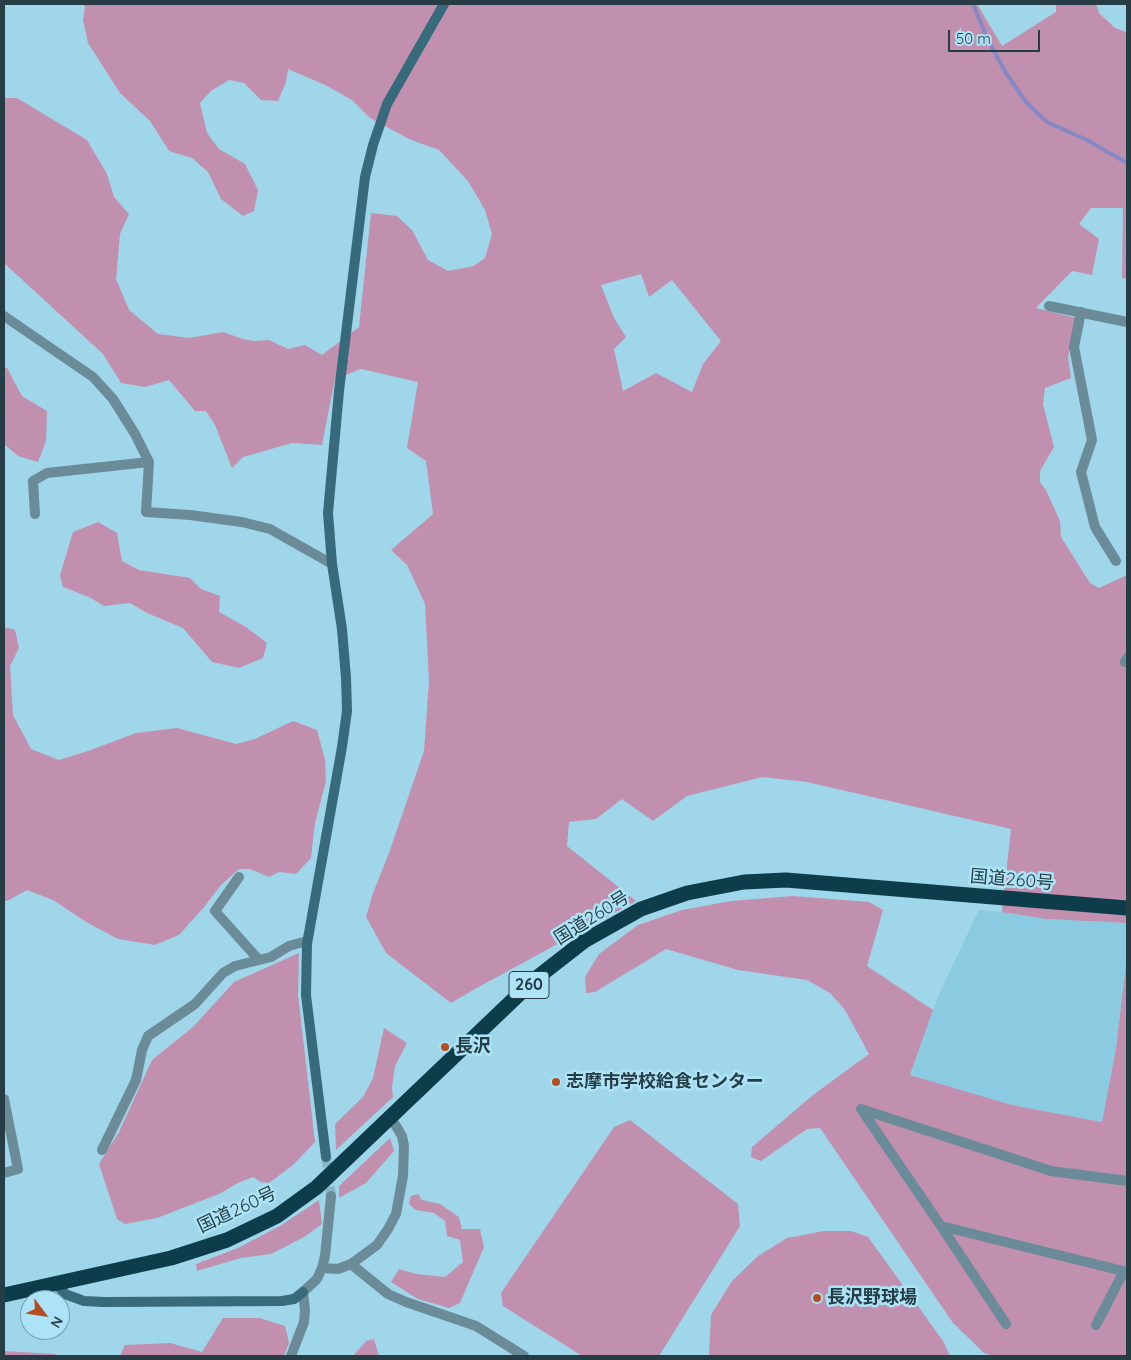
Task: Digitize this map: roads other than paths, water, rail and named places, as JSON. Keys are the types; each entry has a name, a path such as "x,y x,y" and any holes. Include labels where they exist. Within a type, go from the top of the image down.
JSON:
{"highway":[{"name":"国道260号","path":"4,1296 171,1258 227,1240 277,1216 318,1187 534,980 584,940 641,909 687,892 744,882 786,880 1127,908"}],"street":[{"path":"326,1157 306,995 307,940 347,711 342,628 332,564 328,513 330,476 365,177 373,145 387,104 444,4"},
{"path":"1049,306 1127,322"},
{"path":"1080,312 1074,347 1092,440 1081,472 1095,527 1116,561"},
{"path":"4,316 93,377 113,399 135,434 149,462 146,512 190,515 242,522 270,530 332,564"},
{"path":"35,514 33,481 47,473 149,462"},
{"path":"239,877 216,911 259,960"},
{"path":"102,1150 136,1080 142,1050 148,1036 195,1004 223,973 235,966 271,957 289,946 307,940"},
{"path":"4,1106 18,1169 4,1173"},
{"path":"1006,1324 861,1109 1051,1171 1127,1181"},
{"path":"322,1268 338,1269 352,1264 377,1245 396,1214 403,1176 404,1146 402,1136 390,1116"},
{"path":"56,1283 65,1294 84,1301 282,1301 294,1299 317,1278 322,1268 325,1256 330,1196"},
{"path":"941,1226 1126,1271 1096,1325"},
{"path":"352,1264 388,1294 476,1326 524,1356"},
{"path":"291,1356 304,1322 303,1292"}],"waterway":[{"path":"973,4 989,42 1006,73 1026,102 1047,122 1087,140 1127,163"}],"tunnel":[{"path":"326,1157 331,1196"}],"place":[{"name":"長沢","path":"445,1047"},
{"name":"志摩市学校給食センター","path":"556,1082"},
{"name":"長沢野球場","path":"817,1298"}]}
